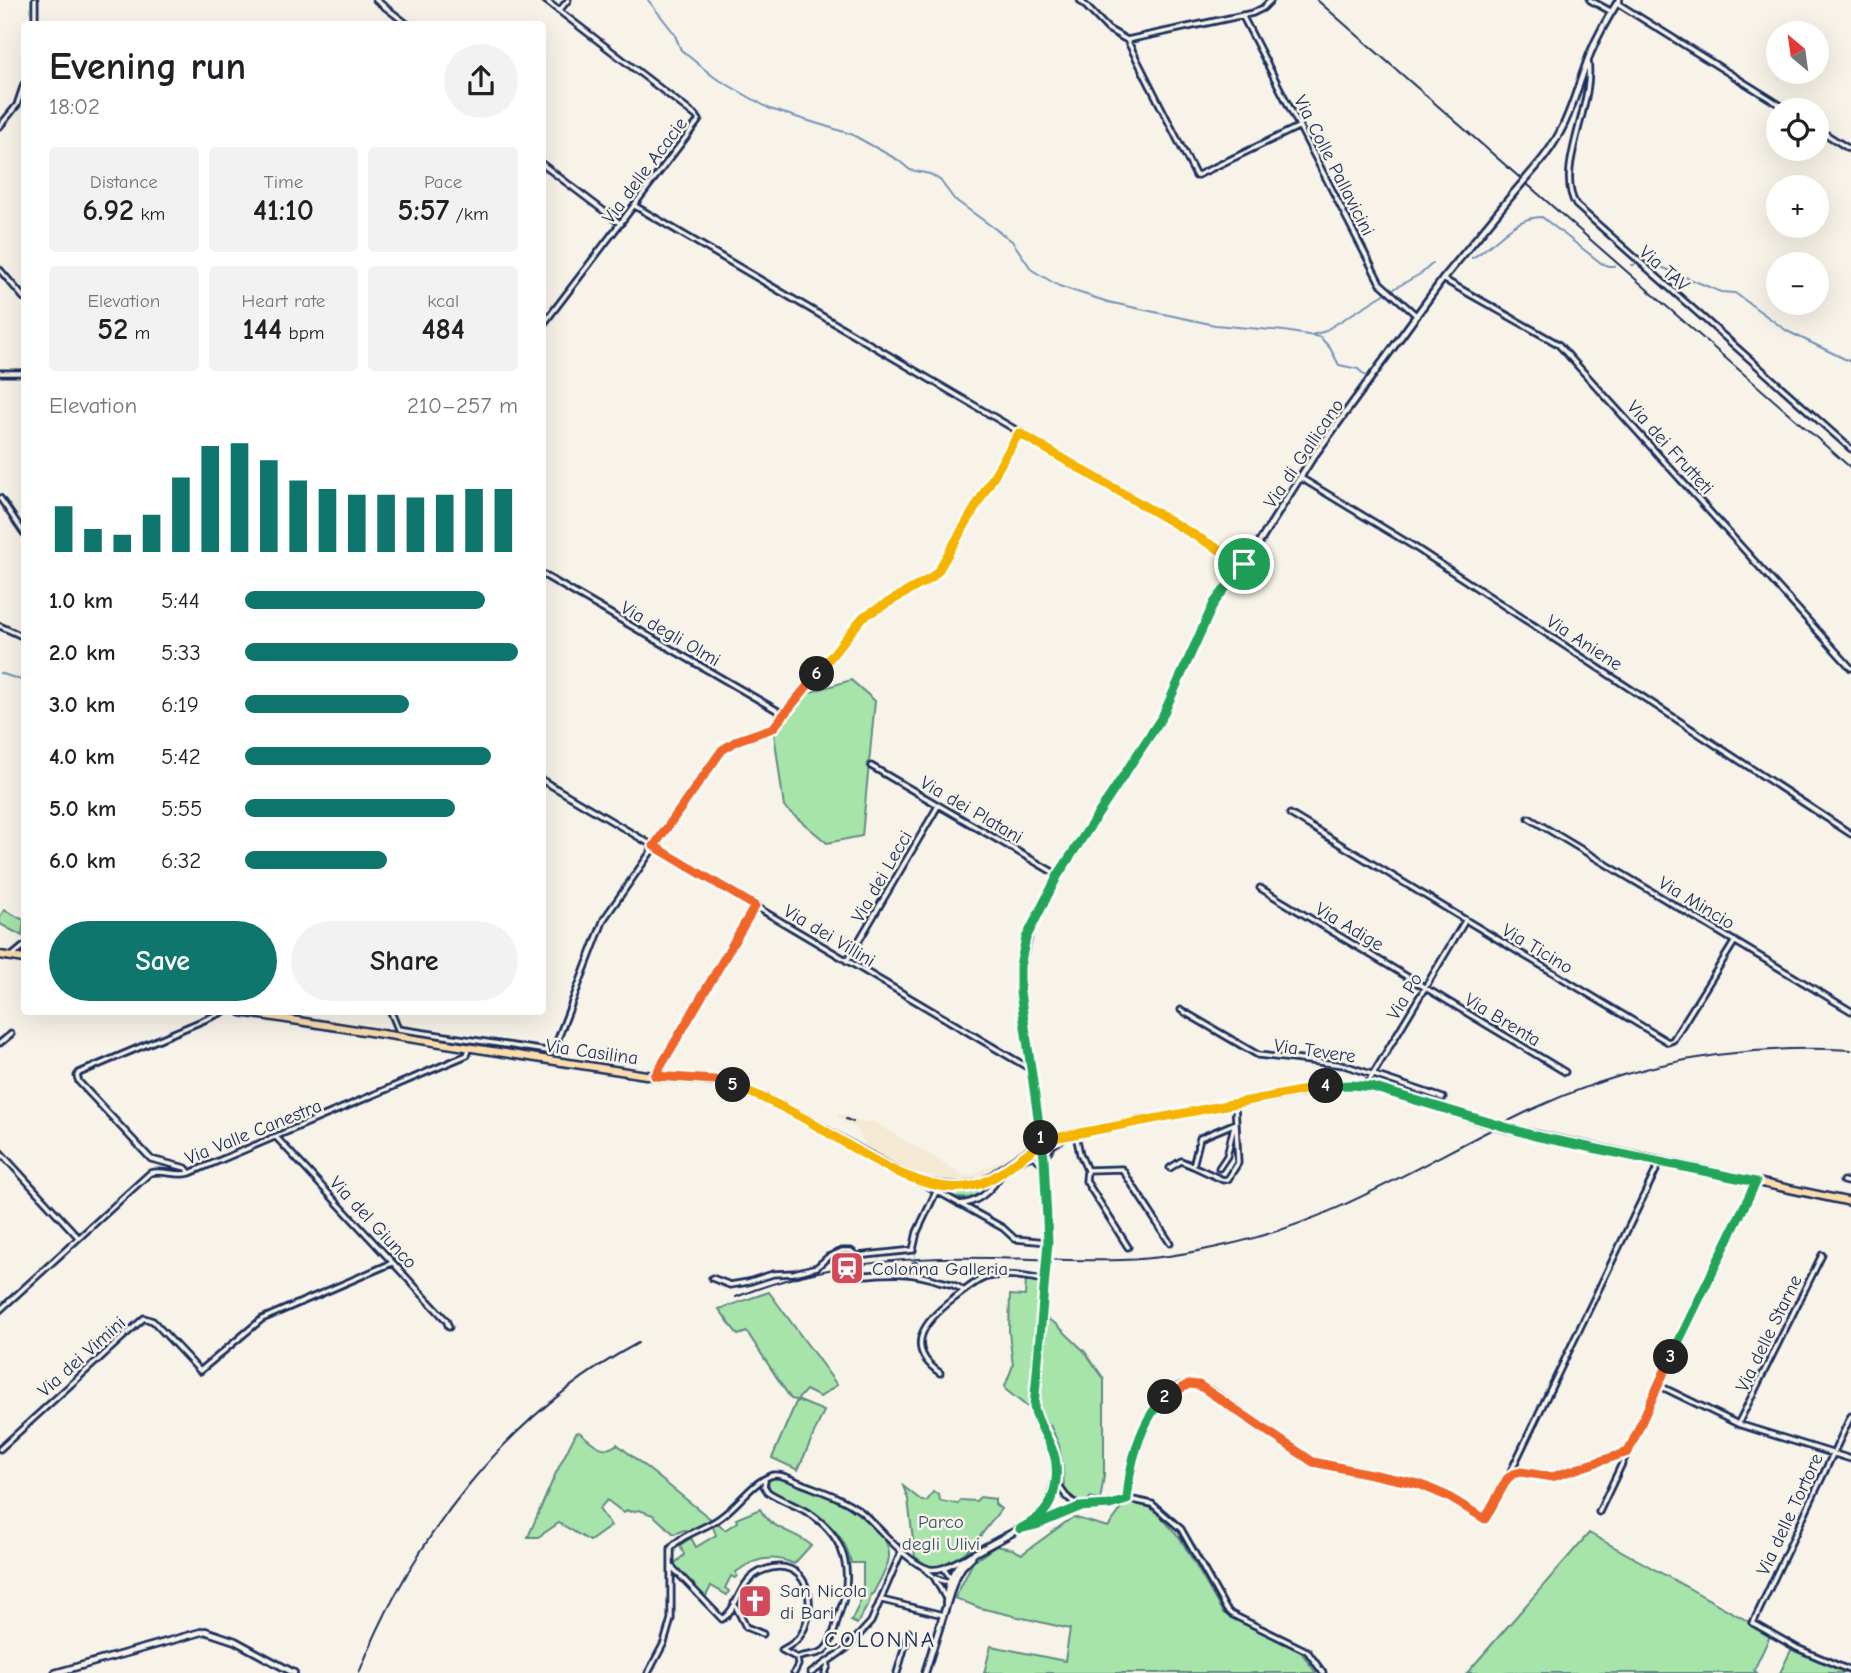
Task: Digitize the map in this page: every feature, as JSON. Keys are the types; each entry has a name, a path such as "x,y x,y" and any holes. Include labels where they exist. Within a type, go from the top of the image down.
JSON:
{"main road":[{"path":"0,954 21,958"},
{"name":"Via Casilina","path":"259,1015 655,1076 728,1083 802,1117 921,1182 950,1187 982,1182 1004,1170 1042,1142 1074,1133 1330,1086 1366,1086 1508,1129 1851,1202"}],"street":[{"path":"34,0 35,21"},
{"path":"376,0 403,21"},
{"name":"Via delle Acacie","path":"545,0 699,119 546,321"},
{"path":"559,11 568,0"},
{"path":"1080,0 1106,27 1126,40 1195,176 1200,176 1300,126"},
{"path":"1126,40 1261,10 1270,0"},
{"path":"1590,0 1612,12"},
{"path":"1618,2 1769,98"},
{"name":"Via di Gallicano","path":"1042,1142 1020,992 1020,966 1026,938 1058,875 1156,727 1221,591 1244,564 1300,477 1443,279 1555,143 1567,122 1588,59 1618,2"},
{"name":"Via Colle Pallavicini","path":"1242,15 1381,285 1417,316"},
{"name":"Via TAV","path":"1588,59 1590,82 1569,175 1569,191 1576,205 1851,449"},
{"path":"0,126 17,105 21,93"},
{"path":"1829,136 1851,150"},
{"path":"546,167 621,224"},
{"path":"635,206 1244,564"},
{"path":"0,270 21,294"},
{"name":"Via dei Frutteti","path":"1443,279 1558,344 1851,668"},
{"path":"0,373 21,373"},
{"path":"398,1029 553,1050 604,919 722,750 738,740 769,730 785,715 859,620 938,571 1019,433"},
{"name":"Via Aniene","path":"1300,477 1413,545 1851,834"},
{"path":"0,498 21,529"},
{"name":"Via degli Olmi","path":"546,576 785,715"},
{"path":"0,625 21,636"},
{"name":"Via dei Platani","path":"871,766 1058,875"},
{"name":"Via dei Villini","path":"546,782 1032,1070"},
{"name":"Via dei Lecci","path":"847,961 938,806"},
{"name":"Via Ticino","path":"1290,814 1669,1042 1673,1040 1735,941"},
{"name":"Via Mincio","path":"1529,818 1851,1011"},
{"name":"Via Adige","path":"1260,888 1425,989"},
{"path":"655,1076 755,906"},
{"name":"Via Po","path":"1366,1086 1465,921"},
{"path":"12,956 21,948"},
{"name":"Via Brenta","path":"1425,989 1565,1072"},
{"name":"Via Tevere","path":"1181,1010 1255,1055 1339,1064 1443,1098"},
{"path":"190,1172 186,1168 153,1160 79,1082 77,1076 216,1015"},
{"path":"391,1015 398,1029 398,1038"},
{"path":"0,1043 10,1034"},
{"name":"Via Valle Canestra","path":"0,1310 150,1173 175,1175 190,1172 467,1055 469,1048"},
{"path":"1170,1168 1181,1161 1224,1180 1228,1179 1238,1163 1235,1103"},
{"path":"1193,1166 1200,1138 1236,1123"},
{"path":"1219,1168 1227,1156 1236,1123"},
{"path":"1044,1157 1056,1143 1074,1133 1087,1170 1087,1182 1128,1247"},
{"name":"Via del Giunco","path":"276,1137 446,1320 449,1327"},
{"path":"1042,1142 1043,1165"},
{"path":"920,1565 931,1569 944,1568 1039,1518 1046,1510 1055,1481 1057,1469 1054,1454 1034,1407 1048,1242 1044,1173 1039,1153 1042,1142"},
{"path":"0,1152 79,1238"},
{"path":"1012,1163 1032,1156 1043,1165"},
{"path":"1127,1500 1137,1452 1149,1420 1166,1396 1192,1384 1210,1390 1313,1462 1419,1484 1447,1496 1485,1519 1511,1475 1660,1162"},
{"path":"1087,1170 1122,1169 1170,1243"},
{"path":"957,1204 968,1204 979,1199 1004,1170"},
{"path":"1843,1181 1851,1183"},
{"path":"921,1182 1003,1228 1015,1239 1048,1242"},
{"path":"1599,1512 1756,1182"},
{"path":"915,1255 917,1232 936,1192"},
{"path":"712,1278 734,1285 773,1274 817,1268 828,1257 845,1250 859,1256 915,1249"},
{"name":"Via delle Starne","path":"1738,1424 1822,1255"},
{"name":"Via dei Vimini","path":"0,1449 144,1318 153,1321 200,1371 262,1318 393,1263"},
{"path":"915,1265 916,1273"},
{"path":"840,1276 916,1273 964,1291"},
{"path":"940,1373 927,1363 922,1354 923,1329 933,1317 964,1291 985,1278 994,1276 1046,1281"},
{"path":"1658,1385 1738,1424 1851,1459"},
{"name":"Via delle Tortore","path":"1851,1416 1754,1623 1797,1648 1851,1671"},
{"path":"1511,1475 1521,1472 1552,1477 1628,1452"},
{"path":"648,1673 665,1641 671,1619 670,1552 674,1544 718,1520 771,1475 778,1475 840,1498 866,1516 934,1577 946,1601"},
{"path":"671,1566 699,1597 723,1618 746,1583 758,1573 774,1568 790,1570 804,1579 808,1587 809,1601 804,1629 796,1641 782,1650 797,1658 822,1651 827,1646 844,1601 848,1572 846,1560 832,1535 819,1521 768,1492 764,1486 766,1479"},
{"path":"1055,1481 1079,1507"},
{"path":"1020,1529 1079,1507 1110,1505 1127,1500 1152,1504 1181,1529 1214,1591 1231,1614 1307,1651 1323,1673"},
{"path":"951,1580 966,1562 984,1548"},
{"path":"811,1673 847,1648 871,1622 902,1550"},
{"path":"925,1673 951,1580 960,1563 969,1556"},
{"path":"944,1568 951,1580"},
{"path":"934,1577 951,1580"},
{"path":"882,1600 943,1615"},
{"path":"734,1602 746,1627 763,1634"},
{"path":"55,1673 205,1630 235,1641 294,1673"},
{"path":"897,1673 909,1632"},
{"path":"794,1673 798,1667 797,1658"},
{"path":"825,1673 828,1665 826,1662"}],"shaded area":[{"path":"838,1113 863,1123 872,1121 965,1176 973,1175 1008,1156 1010,1159 976,1179 959,1182 911,1172 866,1147 858,1130 837,1116"}],"green space":[{"path":"851,680 875,701 862,836 827,843 784,807 774,733 804,694"},
{"path":"4,910 21,918 21,935 0,924"},
{"path":"988,1184 978,1194 965,1198 951,1196 937,1189 968,1190"},
{"path":"1026,1280 1042,1282 1039,1314 1056,1324 1085,1352 1104,1379 1104,1476 1100,1501 1091,1497 1084,1504 1072,1501 1064,1492 1059,1445 1050,1425 1006,1390 1013,1365 1009,1332 1010,1295 1025,1296"},
{"path":"769,1292 837,1385 820,1397 806,1390 797,1400 791,1399 747,1332 738,1335 719,1309"},
{"path":"797,1400 824,1411 798,1470 772,1458"},
{"path":"579,1432 602,1448 617,1444 712,1520 692,1531 684,1530 674,1534 653,1515 639,1510 627,1510 624,1513 607,1500 599,1509 611,1526 590,1541 559,1523 538,1537 528,1537 555,1475 576,1433"},
{"path":"774,1477 805,1486 844,1504 876,1527 885,1541 889,1555 887,1565 857,1624 851,1621 863,1588 863,1563 851,1563 839,1536 820,1518 770,1491 768,1481"},
{"name":"Parco degli Ulivi","path":"903,1486 922,1501 927,1501 933,1492 939,1494 940,1501 958,1504 961,1500 976,1501 980,1497 995,1499 995,1504 1001,1509 962,1555 941,1565 929,1567 915,1557 908,1499"},
{"path":"1142,1503 1155,1510 1180,1538 1223,1613 1301,1652 1316,1673 984,1673 991,1646 1065,1661 1070,1629 980,1608 955,1598 973,1562 996,1546 1022,1554 1073,1517 1108,1527 1125,1504"},
{"path":"760,1509 771,1522 811,1545 794,1564 778,1559 764,1559 749,1564 736,1572 735,1578 731,1576 725,1588 729,1591 727,1595 711,1586 705,1598 674,1564 684,1555 680,1545 691,1538 696,1547 716,1535 713,1527 718,1523 725,1530 737,1522 736,1519"},
{"path":"1589,1533 1771,1634 1754,1670 1757,1673 1467,1673"},
{"path":"1793,1646 1845,1668 1844,1673 1780,1673"}],"waterway":[{"path":"648,0 674,33 681,50 714,77 770,109 851,134 898,160 910,170 930,174 940,180 954,199 1012,241 1032,270 1059,286 1108,302 1215,325 1320,337 1339,365 1358,369 1367,377"},
{"path":"1472,258 1521,222 1542,217 1601,263 1615,266"},
{"path":"1390,291 1422,273 1433,263"},
{"path":"1645,264 1654,264 1721,292 1735,293 1787,331 1851,362"},
{"path":"1311,335 1323,332 1386,293"},
{"path":"0,673 21,680"}],"tunnel":[{"path":"915,1255 915,1265"}],"railway":[{"path":"1317,0 1851,468"},
{"path":"736,1297 785,1280 837,1268 889,1261 964,1258 1122,1260 1161,1257 1213,1248 1267,1234 1345,1204 1533,1109 1609,1079 1649,1068 1728,1054 1769,1050 1851,1050"},
{"path":"846,1119 853,1122"},
{"path":"359,1673 407,1574 470,1483 507,1442 547,1405 591,1372 638,1343"}],"place":[{"name":"Colonna Galleria","path":"847,1268"},
{"name":"San Nicola di Bari","path":"755,1601"}],"district":[{"name":"COLONNA","path":"880,1639"}],"route":[{"path":"1244,564 1019,433 938,571 931,578 859,620 777,725 764,733 738,740 722,750 654,846 755,906 655,1076 728,1083 802,1117 895,1170 921,1182 950,1187 982,1182 1042,1142 1065,1135 1297,1091 1346,1085 1377,1089 1535,1136 1756,1182 1628,1452 1552,1477 1516,1472 1507,1479 1485,1519 1447,1496 1419,1484 1313,1462 1210,1390 1189,1384 1166,1396 1144,1428 1127,1500 1110,1505 1079,1507 1020,1529 1039,1518 1047,1508 1057,1469 1054,1454 1034,1407 1048,1242 1044,1157 1042,1142 1033,1078 1023,1019 1020,992 1020,966 1026,938 1058,875 1162,717 1214,603 1244,564"}]}
